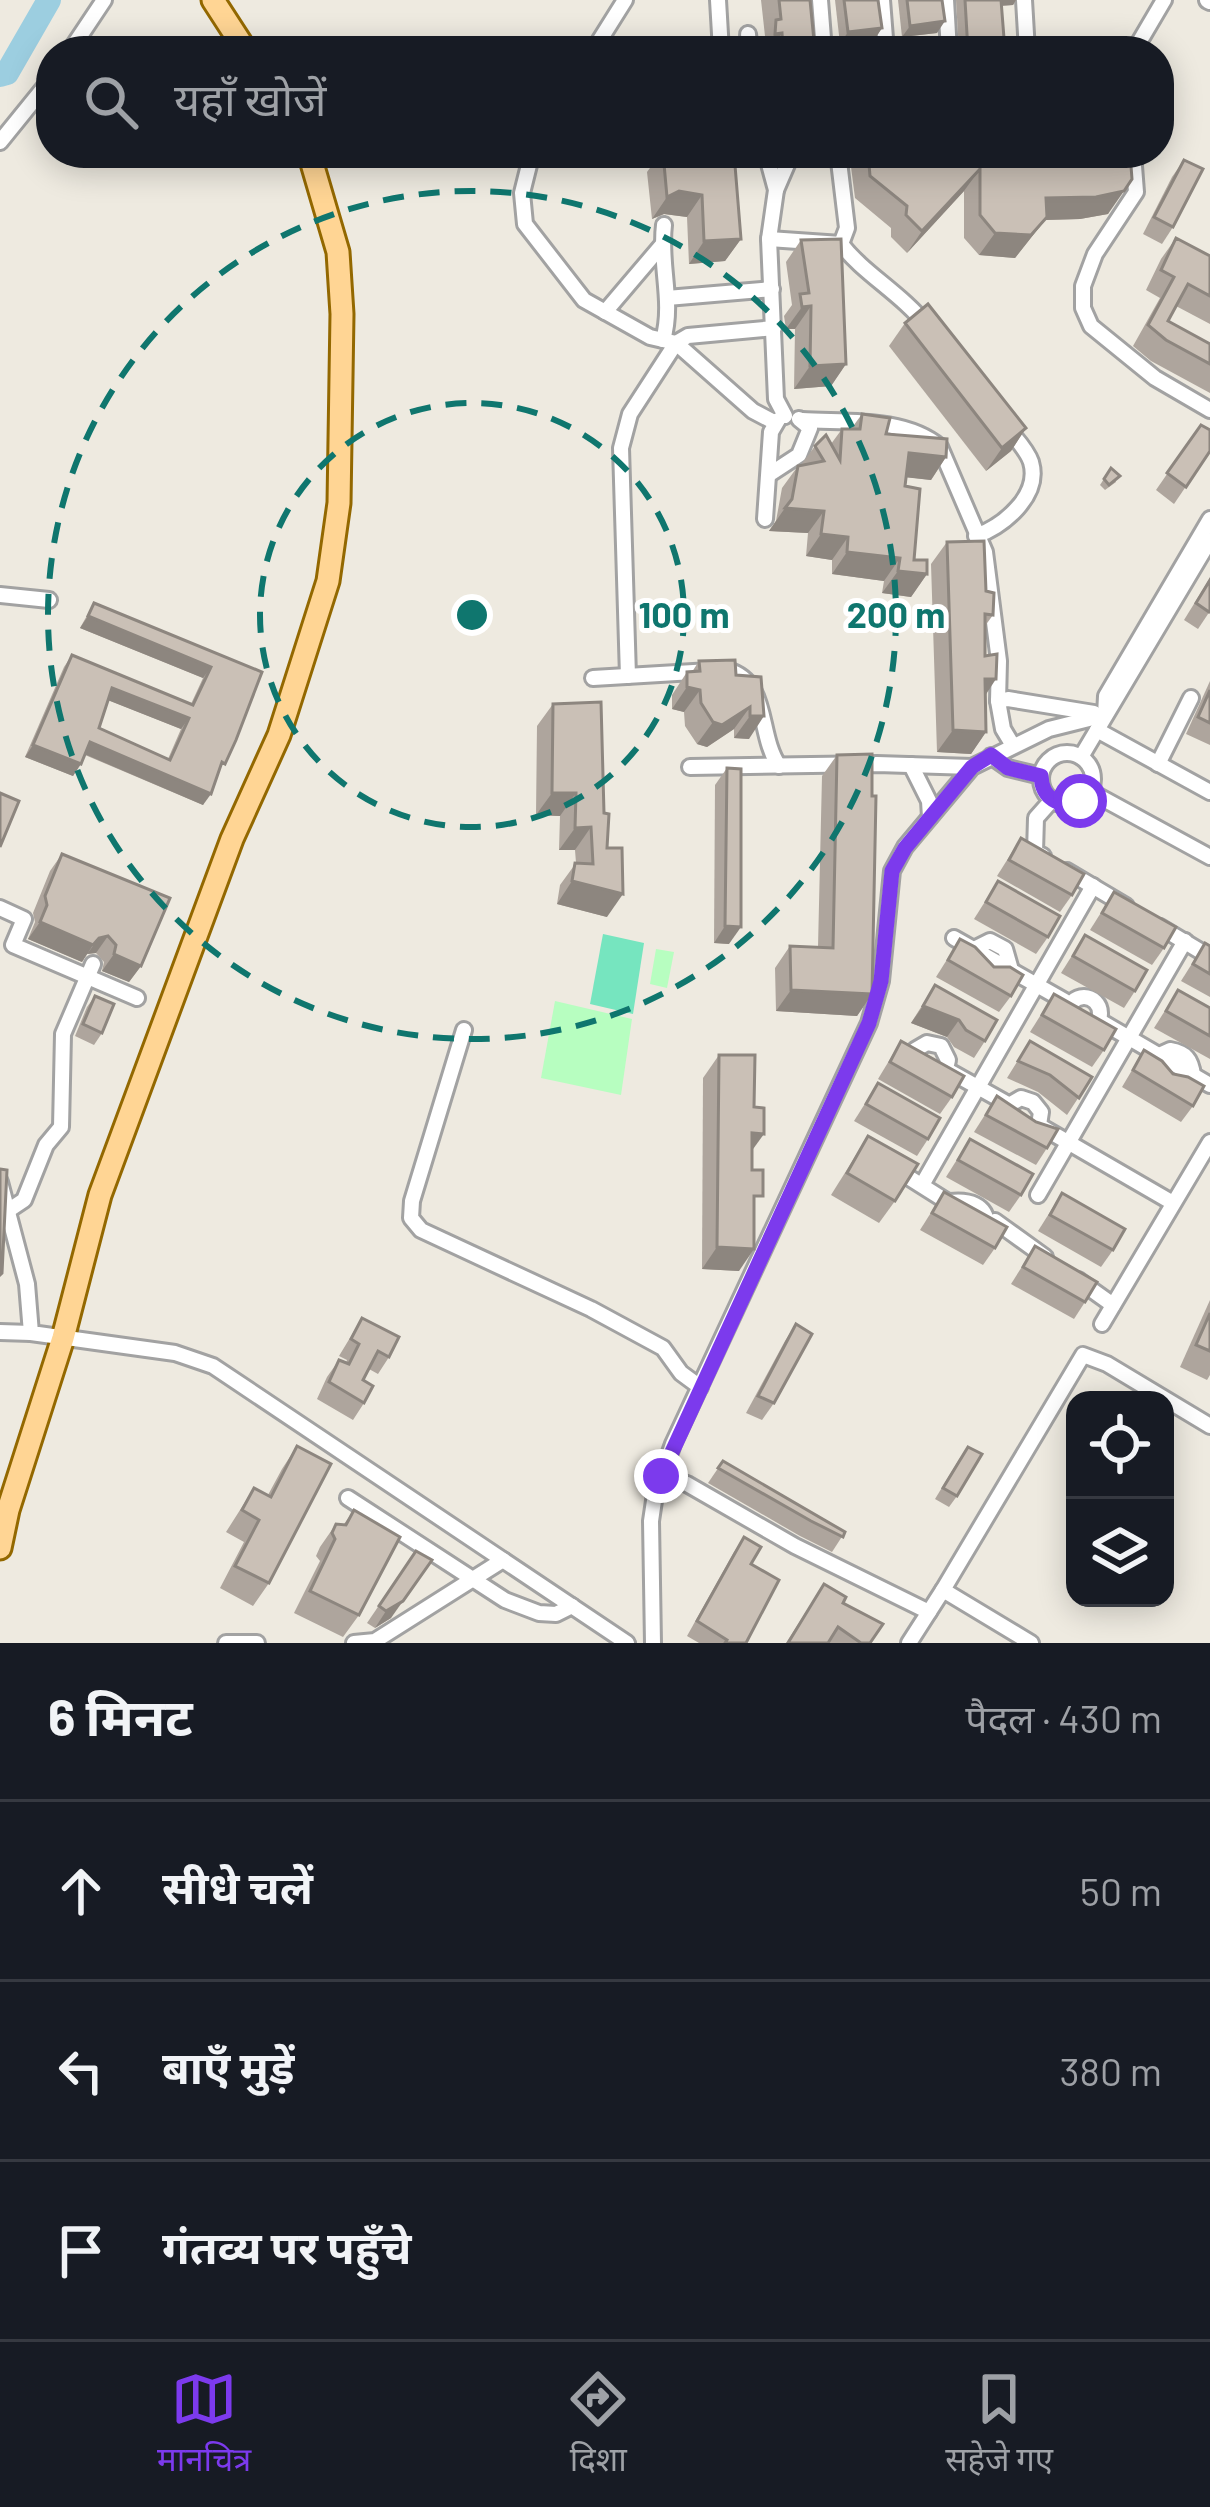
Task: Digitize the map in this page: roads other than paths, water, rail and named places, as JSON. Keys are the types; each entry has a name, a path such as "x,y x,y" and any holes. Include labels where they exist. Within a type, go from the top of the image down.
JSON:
{"main road":[{"path":"213,0 236,36"},
{"path":"0,1548 100,1195 232,839 279,735 328,580 339,503 342,314 338,252 313,168"}],"street":[{"path":"80,36 104,0"},
{"path":"603,36 625,0"},
{"path":"718,0 721,36"},
{"path":"820,0 823,36"},
{"path":"882,0 885,36"},
{"path":"946,0 949,36"},
{"path":"1024,0 1026,36"},
{"path":"1143,36 1164,0"},
{"path":"0,142 36,98"},
{"path":"528,168 522,193 525,224 584,300 650,337 670,341 774,328"},
{"path":"770,168 776,190"},
{"path":"765,519 780,419 769,239 776,190 786,168"},
{"path":"840,168 847,228 841,244"},
{"path":"1134,168 1136,192 1095,254 1083,286 1083,308 1091,326 1155,377 1210,410"},
{"path":"628,676 622,436 670,341 664,225"},
{"path":"769,239 841,244 897,292 932,332"},
{"path":"605,312 662,245"},
{"path":"667,298 772,289"},
{"path":"670,341 753,411 780,419 906,428 926,435 940,447 985,552 999,661 998,701 1003,729 1012,744"},
{"path":"770,474 799,454 810,428 802,420"},
{"path":"976,536 995,529 1011,515 1033,475 1030,457 1002,422"},
{"path":"1101,722 1106,696 1210,519"},
{"path":"1081,757 1210,540"},
{"path":"0,595 49,600"},
{"path":"593,678 727,670 741,674 758,696 765,739 779,766"},
{"path":"1158,764 1191,698"},
{"path":"998,701 1007,699 1101,722 1158,764 1210,793"},
{"path":"653,1643 651,1521 661,1476 869,1023 881,981 892,871 972,767 1012,744 1061,725 1101,722"},
{"path":"1064,753 1081,757 1092,772 1089,791 1072,804 1052,800 1041,776 1048,760 1064,753"},
{"path":"991,755 1008,768 1041,776"},
{"path":"911,765 924,787 930,817"},
{"path":"690,766 972,767"},
{"path":"1089,791 1210,857"},
{"path":"1052,800 1036,818 1035,852 1210,957"},
{"path":"922,1184 1093,886"},
{"path":"0,908 24,920 13,945 90,970 136,998"},
{"path":"954,938 1210,1084"},
{"path":"1038,1195 1185,941"},
{"path":"9,1210 24,1200 46,1145 61,1127 63,1034 90,970"},
{"path":"464,1030 412,1201 411,1218 421,1230 663,1348 681,1373 700,1387"},
{"path":"946,1069 1009,1105"},
{"path":"1039,1126 1041,1112 1033,1102 1021,1098 1009,1105 1007,1116 1030,1129 1039,1126 1173,1203"},
{"path":"1102,1324 1210,1142"},
{"path":"888,1162 950,1202 963,1200 980,1207 1113,1305"},
{"path":"0,1182 26,1285 31,1333"},
{"path":"0,1332 175,1354 213,1366 627,1643"},
{"path":"909,1643 1082,1355 1107,1364 1210,1426"},
{"path":"661,1476 687,1484 795,1546 929,1612"},
{"path":"348,1498 505,1600 539,1613 556,1614 572,1606"},
{"path":"354,1643 375,1641 503,1560"},
{"path":"944,1590 1031,1643"},
{"path":"226,1643 257,1643"}],"waterway":[{"path":"0,75 7,73 49,0"}]}
